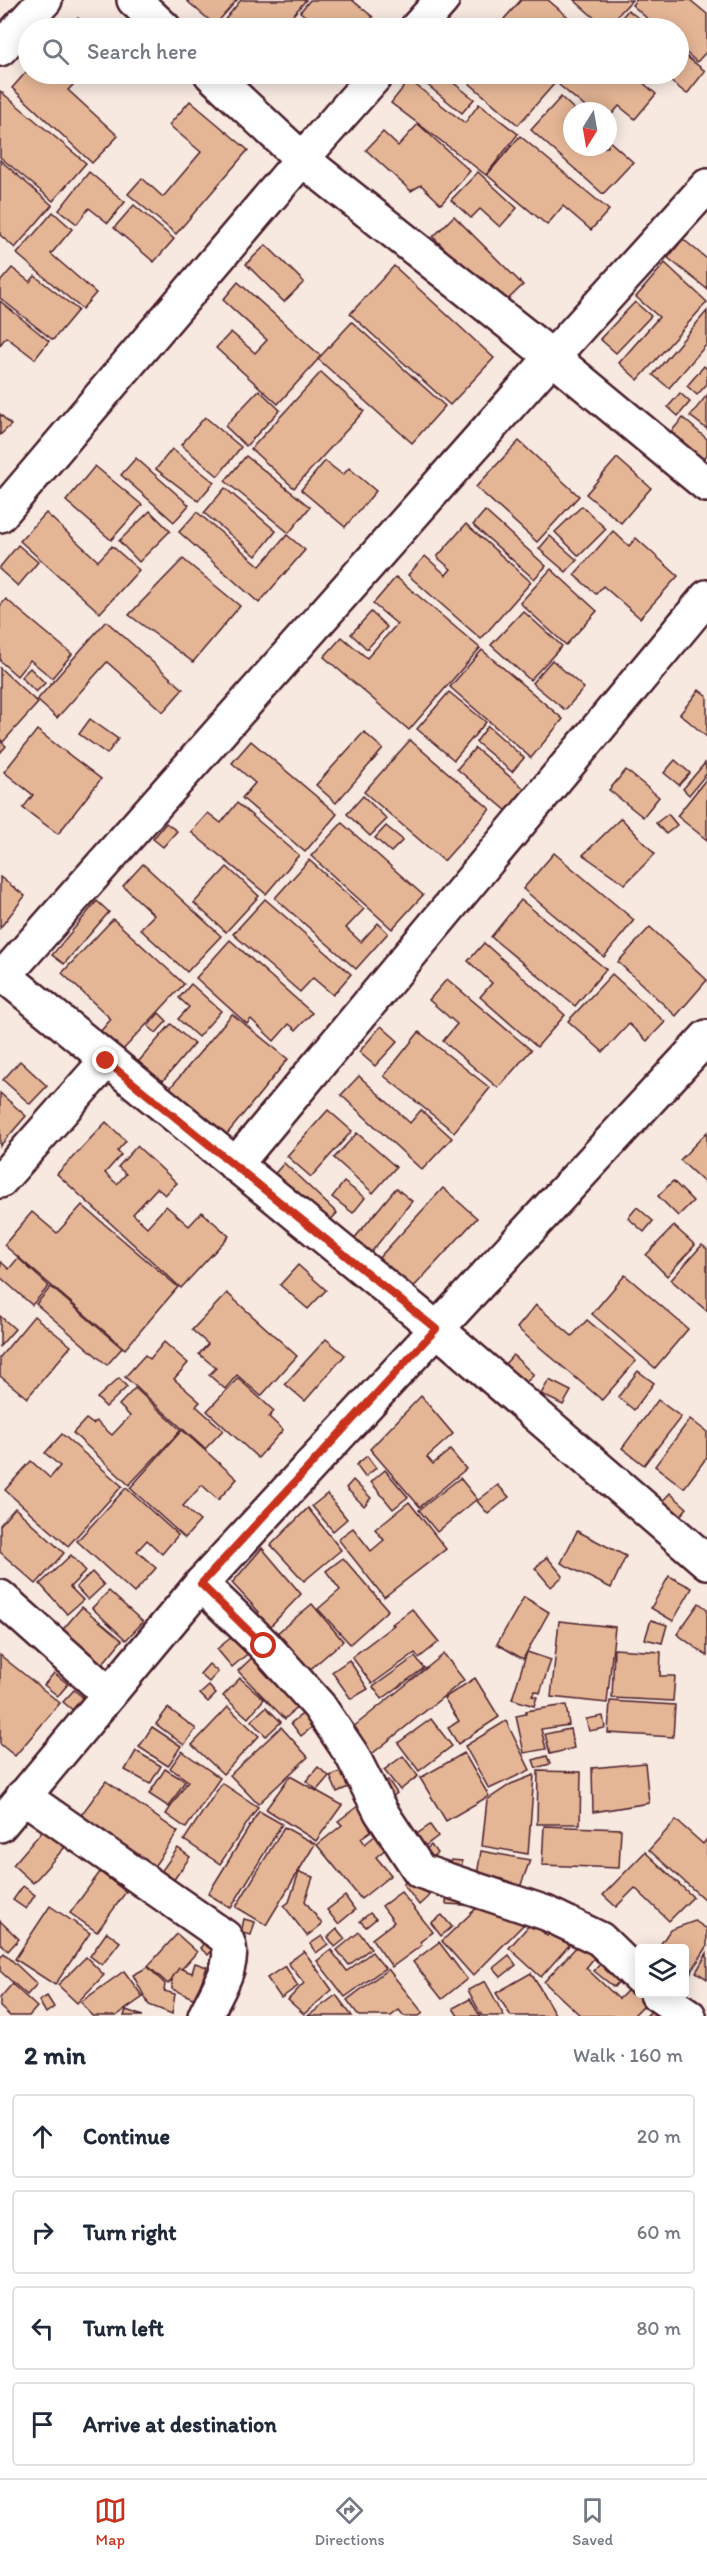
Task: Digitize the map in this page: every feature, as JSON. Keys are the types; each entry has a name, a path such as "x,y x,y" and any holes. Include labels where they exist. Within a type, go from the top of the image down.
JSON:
{"street":[{"path":"28,18 45,0"},
{"path":"134,0 153,18"},
{"path":"426,18 442,0"},
{"path":"0,49 18,29"},
{"path":"222,84 302,159 552,357 707,485"},
{"path":"0,515 368,84"},
{"path":"707,186 2,974 436,1329 707,1562"},
{"path":"235,1165 707,597"},
{"path":"0,1825 201,1584 707,1037"},
{"path":"0,1181 106,1061"},
{"path":"201,1584 264,1646 319,1706 352,1755 381,1812 420,1872 546,1913 600,1939 635,1974"},
{"path":"0,1597 109,1694"},
{"path":"23,1796 225,1937 231,1946 230,1960 205,2016"},
{"path":"663,1998 689,2016"}],"building":[{"path":"186,0 237,0 221,18 207,18"},
{"path":"241,0 306,0 291,18 226,18"},
{"path":"310,0 352,0 373,17 308,18 300,12"},
{"path":"521,0 548,0 569,18 505,18"},
{"path":"574,0 632,0 615,18 595,18"},
{"path":"636,0 690,0 707,14 707,51 697,62 689,55 689,18 647,18 632,5"},
{"path":"628,10 638,18 621,18"},
{"path":"689,59 705,71 687,94 674,84 689,84"},
{"path":"18,81 18,84 74,84 68,90 118,136 92,163 12,88"},
{"path":"406,84 414,84 465,123 479,104 518,134 486,175 391,103"},
{"path":"426,84 455,84 474,99 462,113"},
{"path":"470,84 554,84 518,125"},
{"path":"644,84 656,94 635,119 619,106 617,108 617,102 579,102 559,85"},
{"path":"0,91 86,163 53,201 0,157"},
{"path":"561,97 566,102 563,102 563,156 617,156 617,148 633,162 603,194 531,130"},
{"path":"190,101 248,150 176,234 128,194 142,178 163,197 201,152 169,125"},
{"path":"418,124 470,171 441,204 421,185 411,191 366,150 383,132 398,146"},
{"path":"520,136 609,210 591,230 563,206 547,225 487,175"},
{"path":"0,160 52,205 15,248 0,235"},
{"path":"89,172 125,202 108,223 89,208 77,224 59,210"},
{"path":"478,172 517,208 500,227 480,209 471,218 451,200"},
{"path":"134,205 174,239 154,262 114,228"},
{"path":"53,212 72,229 51,254 96,293 82,309 17,254"},
{"path":"454,216 523,285 502,305 433,237"},
{"path":"683,239 707,259 707,289 668,258"},
{"path":"266,245 304,282 284,302 246,264"},
{"path":"665,263 707,302 638,380 619,363 659,317 636,297"},
{"path":"394,266 494,358 450,405 350,314"},
{"path":"12,268 30,282 35,276 78,310 53,340 0,298 0,282"},
{"path":"238,282 321,356 278,404 216,348 231,332 255,353 267,340 223,300"},
{"path":"0,301 49,341 35,359 6,337 0,345"},
{"path":"635,302 651,316 616,353 600,339"},
{"path":"707,311 707,344 669,388 653,375"},
{"path":"352,322 445,406 412,443 318,359"},
{"path":"704,366 707,369 707,384 697,395 687,386"},
{"path":"321,372 364,411 294,488 251,449"},
{"path":"259,390 280,410 246,446 225,426"},
{"path":"680,393 690,402 678,416 668,407"},
{"path":"707,395 707,429 690,416"},
{"path":"0,414 11,425 0,435"},
{"path":"205,417 241,447 218,476 181,445"},
{"path":"683,418 707,439 707,455 700,463 668,435"},
{"path":"519,441 579,496 537,542 476,487"},
{"path":"172,449 214,482 198,501 156,469"},
{"path":"246,456 310,507 289,533 225,481"},
{"path":"136,458 189,505 174,522 121,475"},
{"path":"617,458 651,488 621,523 586,494"},
{"path":"325,461 343,475 349,468 376,491 345,527 301,490"},
{"path":"95,466 142,505 111,540 66,501"},
{"path":"225,488 276,531 256,556 204,513"},
{"path":"582,506 606,529 579,556 555,532"},
{"path":"150,511 170,531 139,562 119,541"},
{"path":"485,511 546,566 534,579 473,525"},
{"path":"197,512 260,566 287,535 305,550 259,603 179,532"},
{"path":"46,513 98,561 112,546 139,570 100,613 20,541"},
{"path":"466,524 531,582 481,639 408,575 425,556 446,575 451,569 437,557"},
{"path":"613,531 629,546 636,538 678,576 640,618 603,586 596,594 574,575"},
{"path":"550,536 577,560 566,572 539,549"},
{"path":"18,545 38,562 18,586 0,570 0,567"},
{"path":"183,559 240,606 193,662 129,615"},
{"path":"551,569 597,611 566,645 520,603"},
{"path":"396,577 480,648 409,730 324,657 342,637 367,658 397,624 373,604"},
{"path":"6,599 72,654 52,678 30,660 17,676 0,661 0,606"},
{"path":"523,611 562,646 530,680 491,645"},
{"path":"371,612 387,627 367,649 351,634"},
{"path":"106,621 183,689 163,712 107,662 57,718 37,700"},
{"path":"482,650 563,719 531,758 450,687"},
{"path":"552,660 584,688 565,710 532,683"},
{"path":"0,668 38,703 3,742 0,739"},
{"path":"30,668 45,683 36,692 21,677"},
{"path":"699,690 707,696 707,737 680,714"},
{"path":"449,692 486,722 454,760 417,729"},
{"path":"90,719 118,739 107,754 79,734"},
{"path":"488,726 524,758 512,772 476,742"},
{"path":"37,730 101,779 58,834 23,808 33,795 4,772"},
{"path":"364,732 383,749 336,803 316,785"},
{"path":"410,740 490,809 444,861 364,792"},
{"path":"0,741 6,746 0,753"},
{"path":"251,741 337,814 305,852 242,798 255,783 232,763"},
{"path":"475,748 526,790 507,811 457,769"},
{"path":"675,760 690,773 679,785 664,773"},
{"path":"705,763 707,773 689,795 683,789"},
{"path":"626,770 659,797 643,817 609,790"},
{"path":"707,778 707,840 677,816"},
{"path":"363,796 387,819 370,836 347,814"},
{"path":"237,803 299,855 266,894 191,832 208,813 221,823"},
{"path":"668,814 677,825 666,834 656,823"},
{"path":"621,818 655,854 625,884 583,855"},
{"path":"166,823 177,831 163,847 153,839"},
{"path":"342,823 423,895 392,929 311,856"},
{"path":"386,826 403,840 391,852 375,838"},
{"path":"554,853 634,920 604,957 523,889"},
{"path":"309,860 364,909 346,928 361,942 378,923 388,933 356,969 275,898"},
{"path":"143,864 221,936 187,972 140,929 154,915 123,886"},
{"path":"227,867 259,896 226,932 194,903"},
{"path":"0,877 25,896 0,928"},
{"path":"265,899 351,974 333,995 313,978 300,992 233,934"},
{"path":"521,900 606,969 575,1006 491,937"},
{"path":"97,901 109,912 64,964 52,955"},
{"path":"113,919 184,984 121,1052 100,1032 111,1019 62,973"},
{"path":"650,927 707,980 676,1016 618,962"},
{"path":"230,940 312,1013 296,1030 289,1024 274,1041 251,1019 247,1024 196,978"},
{"path":"484,943 565,1015 537,1047 480,997 492,983 468,961"},
{"path":"612,974 665,1022 647,1041 629,1024 603,1052 568,1021"},
{"path":"447,979 531,1050 498,1088 443,1041 457,1024 429,1000"},
{"path":"191,984 221,1011 198,1037 178,1019 189,1007 179,998"},
{"path":"159,1013 167,1021 156,1033 148,1026"},
{"path":"232,1014 288,1059 223,1139 166,1093"},
{"path":"171,1024 194,1044 157,1088 133,1068"},
{"path":"381,1026 398,1041 375,1066 359,1052"},
{"path":"419,1032 490,1088 454,1132 384,1076"},
{"path":"20,1061 47,1086 30,1104 3,1080"},
{"path":"359,1076 410,1123 421,1110 452,1138 422,1170 341,1095"},
{"path":"0,1093 26,1116 0,1146"},
{"path":"328,1110 352,1131 311,1177 287,1156"},
{"path":"106,1122 126,1141 117,1151 121,1155 105,1173 117,1184 126,1174 118,1167 137,1146 177,1183 165,1195 157,1188 133,1214 147,1227 166,1206 189,1226 202,1212 229,1236 181,1288 57,1174"},
{"path":"707,1132 707,1185 680,1160"},
{"path":"357,1133 396,1167 373,1193 334,1158"},
{"path":"284,1163 337,1213 324,1227 271,1178"},
{"path":"673,1181 693,1201 678,1216 658,1196"},
{"path":"344,1182 365,1198 353,1213 332,1197"},
{"path":"396,1188 412,1201 365,1260 348,1246"},
{"path":"443,1188 477,1218 410,1291 376,1261"},
{"path":"82,1205 178,1287 125,1349 4,1245 32,1212 57,1233"},
{"path":"637,1207 653,1221 644,1232 628,1218"},
{"path":"674,1226 695,1245 667,1276 646,1255"},
{"path":"702,1245 707,1249 707,1311 671,1280"},
{"path":"18,1258 49,1286 32,1305 0,1277 1,1262 9,1269"},
{"path":"298,1265 326,1290 308,1309 280,1285"},
{"path":"625,1275 688,1329 655,1368 592,1314"},
{"path":"51,1287 122,1348 107,1365 36,1304"},
{"path":"227,1293 297,1356 261,1396 237,1375 225,1389 209,1375 216,1368 199,1354 208,1344 192,1330"},
{"path":"536,1305 572,1336 587,1320 636,1361 602,1400 517,1328"},
{"path":"0,1316 15,1329 0,1346"},
{"path":"34,1316 71,1346 27,1398 0,1376 0,1357"},
{"path":"326,1339 345,1355 305,1401 285,1384"},
{"path":"164,1342 188,1363 174,1379 200,1402 196,1406 223,1430 205,1449 125,1377 145,1355 150,1359"},
{"path":"513,1355 534,1375 524,1384 504,1365"},
{"path":"638,1371 654,1383 634,1410 618,1397"},
{"path":"119,1378 127,1387 106,1407 97,1398"},
{"path":"238,1378 274,1411 269,1417 283,1430 258,1458 207,1411"},
{"path":"549,1380 571,1391 563,1405 541,1394"},
{"path":"135,1388 181,1430 129,1485 73,1433 86,1419 93,1424 96,1421 112,1435 130,1416 119,1405"},
{"path":"421,1396 453,1434 427,1457 433,1464 450,1450 466,1469 420,1507 370,1449"},
{"path":"658,1400 681,1417 644,1465 622,1448"},
{"path":"690,1419 707,1432 707,1457 684,1488 655,1466"},
{"path":"182,1430 237,1479 218,1500 202,1485 183,1506 200,1521 185,1538 130,1488"},
{"path":"62,1434 122,1486 68,1546 5,1490 31,1461 50,1478 60,1466 45,1453"},
{"path":"367,1456 376,1468 365,1477 356,1465"},
{"path":"385,1470 408,1497 393,1509 371,1482"},
{"path":"460,1478 477,1499 437,1532 419,1510"},
{"path":"353,1480 371,1498 364,1506 346,1488"},
{"path":"498,1485 509,1497 488,1514 477,1501"},
{"path":"126,1488 178,1535 162,1554 147,1540 137,1551 156,1568 134,1593 77,1541"},
{"path":"670,1493 687,1508 673,1524 656,1508"},
{"path":"327,1494 347,1519 333,1531 312,1506"},
{"path":"409,1502 446,1549 384,1597 338,1539 353,1528 371,1551 384,1540 375,1529"},
{"path":"15,1508 64,1553 36,1584 0,1552 0,1525"},
{"path":"308,1508 341,1550 304,1581 271,1545"},
{"path":"577,1531 626,1556 611,1588 561,1563"},
{"path":"262,1548 301,1594 258,1639 246,1624 259,1612 232,1583"},
{"path":"71,1555 86,1571 70,1587 83,1600 67,1614 40,1584"},
{"path":"547,1557 563,1576 551,1587 535,1568"},
{"path":"343,1558 388,1610 350,1644 318,1609 340,1590 326,1571"},
{"path":"92,1572 104,1585 88,1600 76,1587"},
{"path":"669,1576 692,1588 673,1621 651,1608"},
{"path":"109,1591 143,1622 126,1640 92,1608"},
{"path":"524,1597 549,1612 523,1659 497,1644"},
{"path":"699,1603 707,1609 707,1656 677,1634"},
{"path":"312,1604 343,1641 299,1679 276,1634"},
{"path":"82,1607 122,1640 95,1673 54,1640"},
{"path":"412,1609 439,1642 419,1658 415,1653 372,1684 352,1657"},
{"path":"651,1620 667,1625 662,1643 645,1639"},
{"path":"559,1621 615,1627 607,1703 551,1697"},
{"path":"243,1628 258,1645 232,1667 217,1649"},
{"path":"614,1649 661,1652 660,1676 675,1676 673,1701 612,1698"},
{"path":"259,1651 305,1699 285,1719 238,1671"},
{"path":"527,1652 551,1660 540,1693 535,1691 532,1696 537,1697 534,1706 512,1699"},
{"path":"444,1654 464,1680 368,1757 347,1732"},
{"path":"0,1655 60,1703 15,1756 0,1744"},
{"path":"415,1657 424,1668 382,1699 373,1687"},
{"path":"349,1660 368,1689 351,1699 332,1672"},
{"path":"209,1664 218,1672 209,1682 200,1674"},
{"path":"54,1673 68,1684 58,1696 44,1685"},
{"path":"240,1678 264,1699 248,1718 223,1696"},
{"path":"475,1678 499,1717 458,1744 448,1728 459,1721 444,1698"},
{"path":"209,1686 216,1694 208,1702 200,1694"},
{"path":"74,1690 85,1699 75,1712 63,1702"},
{"path":"610,1701 675,1705 673,1737 608,1733"},
{"path":"566,1705 569,1725 541,1729 546,1749 524,1753 516,1716 526,1714 526,1711"},
{"path":"228,1707 259,1736 223,1774 192,1745"},
{"path":"266,1707 281,1722 266,1736 251,1721"},
{"path":"168,1708 196,1729 184,1745 156,1724"},
{"path":"310,1708 320,1721 301,1736 291,1723"},
{"path":"603,1716 605,1728 589,1731 586,1719"},
{"path":"431,1719 452,1746 419,1771 398,1743"},
{"path":"506,1721 530,1770 489,1789 465,1746"},
{"path":"152,1727 181,1746 168,1766 139,1747"},
{"path":"281,1727 308,1757 258,1804 230,1775"},
{"path":"570,1729 574,1748 550,1754 545,1734"},
{"path":"136,1751 161,1766 150,1784 125,1770"},
{"path":"182,1751 220,1778 186,1828 166,1814 188,1781 170,1768"},
{"path":"464,1753 489,1796 446,1821 420,1778"},
{"path":"403,1756 418,1776 400,1790 384,1770"},
{"path":"547,1756 550,1764 536,1768 533,1760"},
{"path":"645,1763 649,1803 593,1812 592,1768"},
{"path":"318,1767 329,1776 317,1790 306,1781"},
{"path":"165,1769 185,1781 169,1807 149,1794"},
{"path":"346,1770 353,1785 337,1792 330,1776"},
{"path":"538,1771 581,1772 580,1824 537,1824"},
{"path":"534,1775 528,1854 482,1846 487,1800 511,1784"},
{"path":"290,1776 342,1805 316,1841 266,1809"},
{"path":"388,1780 397,1793 386,1802 376,1788"},
{"path":"106,1781 178,1832 146,1878 73,1826"},
{"path":"222,1783 258,1807 220,1864 184,1840"},
{"path":"358,1806 375,1828 361,1838 365,1844 376,1835 387,1848 376,1857 391,1875 361,1899 317,1845 342,1825 338,1821"},
{"path":"259,1811 282,1824 231,1908 208,1894"},
{"path":"676,1820 703,1844 707,1839 707,1898 705,1900 649,1850"},
{"path":"430,1825 438,1836 417,1852 408,1840"},
{"path":"544,1826 621,1829 619,1868 542,1865"},
{"path":"284,1827 315,1844 266,1925 236,1907"},
{"path":"44,1829 65,1847 33,1883 13,1865"},
{"path":"431,1845 437,1853 426,1862 420,1854"},
{"path":"178,1848 190,1857 168,1888 155,1880"},
{"path":"481,1851 530,1860 518,1893 475,1887"},
{"path":"645,1852 693,1897 669,1921 635,1888 616,1907 603,1895"},
{"path":"451,1860 462,1861 461,1880 449,1879"},
{"path":"100,1872 126,1892 97,1932 70,1913"},
{"path":"299,1872 313,1877 305,1901 322,1924 307,1936 284,1906 289,1902"},
{"path":"414,1877 429,1896 419,1905 403,1884"},
{"path":"23,1886 35,1895 26,1909 13,1900"},
{"path":"447,1890 466,1891 464,1905 446,1904"},
{"path":"401,1892 433,1932 420,1942 422,1945 392,1967 372,1939 394,1922 382,1906"},
{"path":"345,1896 355,1910 338,1924 327,1910"},
{"path":"483,1902 527,1921 473,1976 442,1941"},
{"path":"50,1906 90,1933 55,1985 15,1959"},
{"path":"370,1913 376,1919 366,1927 360,1921"},
{"path":"442,1915 452,1927 441,1936 431,1923"},
{"path":"244,1919 255,1922 251,1935 241,1933"},
{"path":"0,1921 19,1939 8,1951 0,1943"},
{"path":"695,1921 707,1929 707,1947 689,1975 689,1944 661,1944 670,1930"},
{"path":"532,1922 547,1936 556,1927 572,1942 541,1977 509,1948"},
{"path":"337,1929 345,1939 335,1947 328,1937"},
{"path":"107,1932 120,1942 102,1965 90,1956"},
{"path":"359,1932 371,1948 349,1965 337,1950"},
{"path":"177,1934 197,1952 168,1984 148,1966"},
{"path":"322,1936 328,1944 316,1953 310,1944"},
{"path":"206,1941 214,1948 208,1955 200,1948"},
{"path":"439,1942 467,1979 442,1999 413,1962"},
{"path":"579,1944 594,1958 586,1968 619,1999 632,1986 635,1989 635,1998 645,1998 648,2001 633,2016 581,2016 544,1982"},
{"path":"331,1950 347,1971 372,1952 385,1968 345,1997 317,1961"},
{"path":"304,1951 332,1990 304,2014 288,2000 304,1983 288,1963"},
{"path":"4,1953 37,1984 27,1995 0,1971 0,1958"},
{"path":"707,1953 707,1979 696,1972"},
{"path":"509,1955 516,1965 501,1977 493,1968"},
{"path":"86,1957 104,1975 77,2003 58,1985"},
{"path":"195,1963 207,1967 195,1999 172,1989 172,1978 179,1968 192,1973"},
{"path":"601,1963 621,1979 614,1987 594,1971"},
{"path":"285,1966 298,1986 281,1998 267,1978"},
{"path":"148,1967 165,1984 164,1991 175,1994 172,2014 149,2005 133,1975"},
{"path":"388,1969 423,2013 419,2016 404,2016 399,2010 391,2016 359,2016 347,2000"},
{"path":"124,1971 143,1997 116,2016 92,2016 81,2002"},
{"path":"531,1973 555,2014 552,2016 511,2016 496,1993"},
{"path":"485,1981 504,2016 482,2016 468,1990"},
{"path":"12,1984 37,2007 29,2016 10,2016 0,2007 0,1998"},
{"path":"336,1995 352,2016 308,2016"},
{"path":"47,1996 54,2007 46,2013 39,2001"},
{"path":"470,1999 480,2016 458,2016 453,2008"},
{"path":"661,2002 675,2016 646,2016"},
{"path":"126,2010 143,2016 124,2016"}],"route":[{"path":"106,1061 436,1329 201,1584 264,1646"}]}
